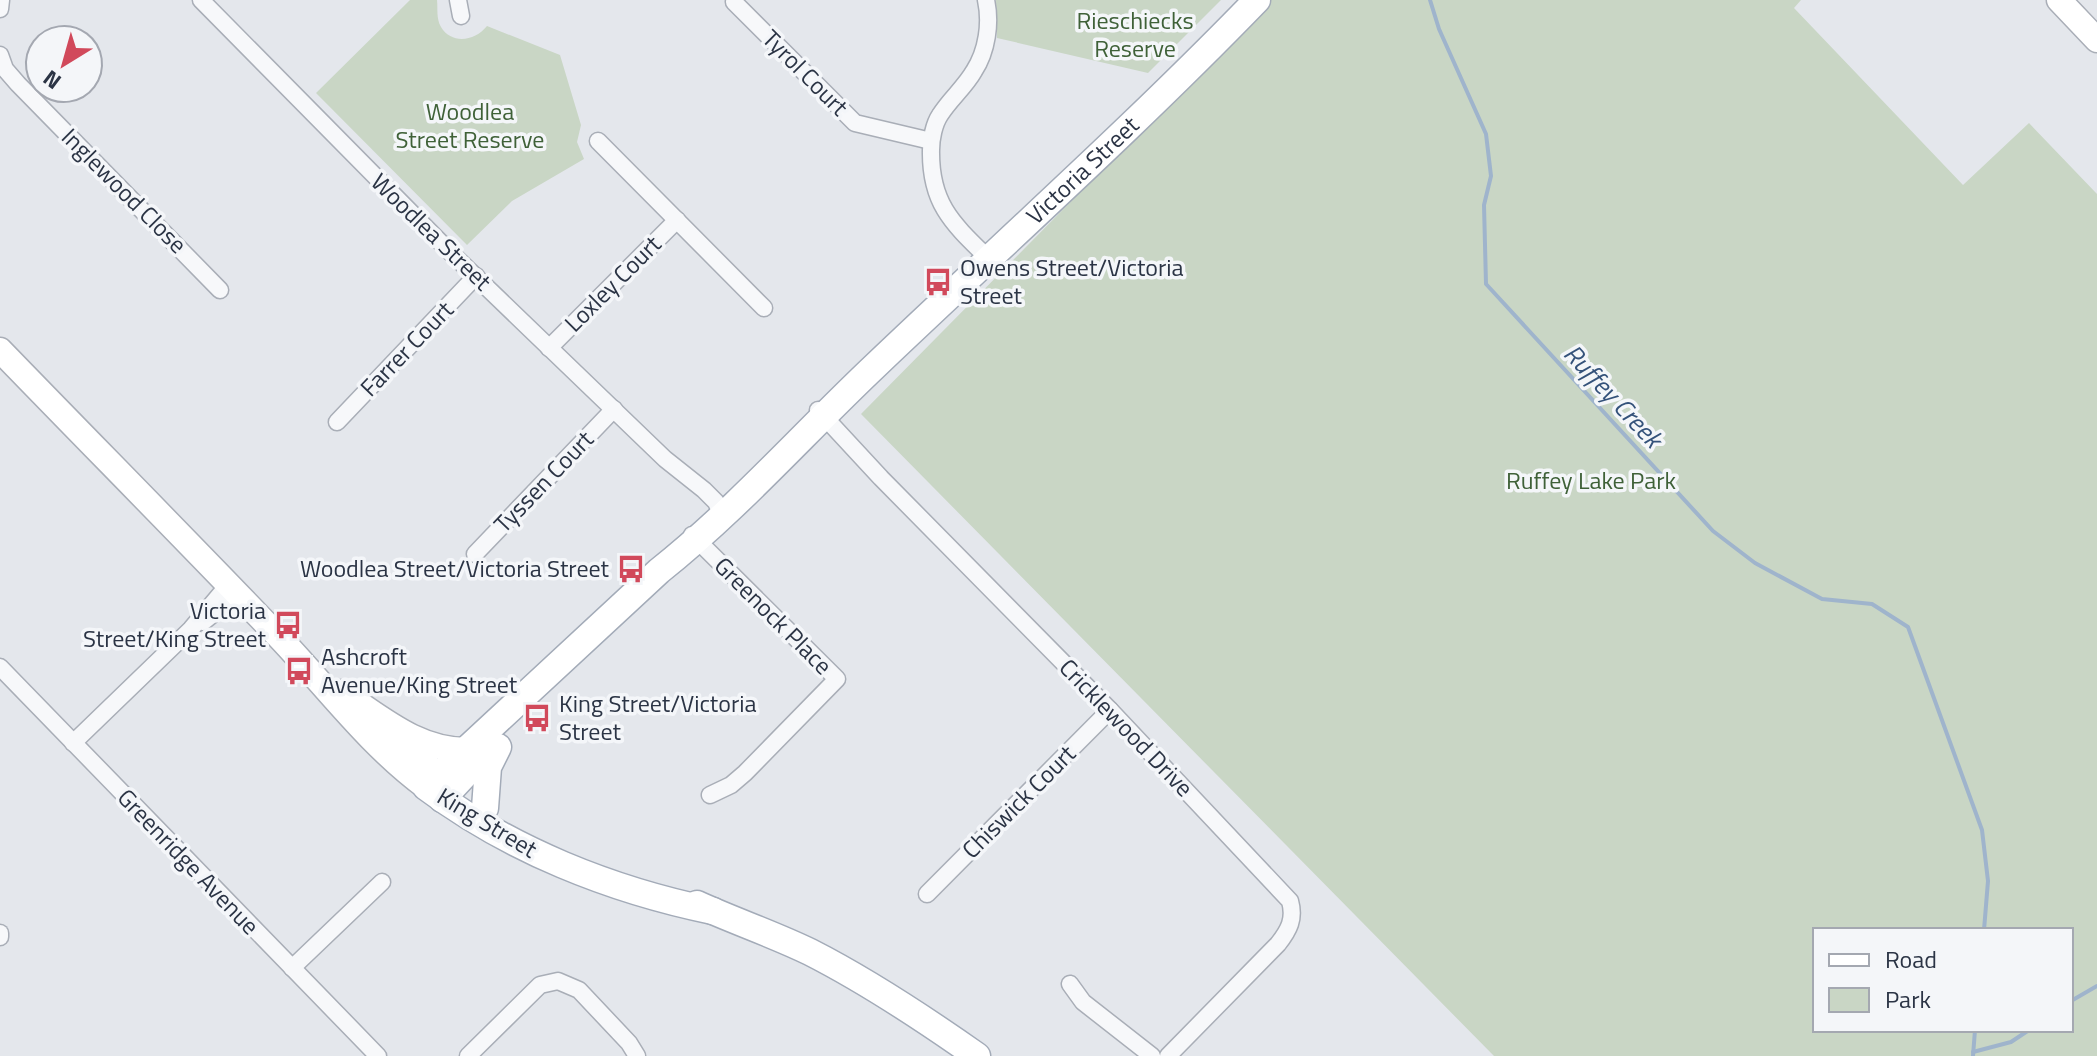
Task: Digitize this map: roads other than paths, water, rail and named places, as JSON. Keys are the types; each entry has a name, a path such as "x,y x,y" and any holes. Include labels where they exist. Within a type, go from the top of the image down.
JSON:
{"main road":[{"name":"Victoria Street","path":"440,787 467,750 659,571 716,509 989,259 1257,0"},
{"path":"2059,0 2097,40"},
{"name":"King Street","path":"0,350 395,761 440,787 558,844 779,938 837,966 890,997 977,1056"},
{"name":"Victoria Street","path":"440,787 501,736 628,601"},
{"name":"King Street","path":"305,664 342,692 440,787 531,851 639,893 713,911"},
{"path":"342,692 404,734 423,743 467,750"},
{"path":"485,808 489,762 501,736"}],"street":[{"path":"0,9 1,0"},
{"name":"Woodlea Street","path":"201,0 476,276 665,459 697,497 716,509"},
{"path":"986,0 989,15 986,41 975,71 938,117 931,141 931,177 946,214 989,259"},
{"name":"Tyrol Court","path":"734,2 855,123 931,141"},
{"name":"Inglewood Close","path":"0,55 5,69 18,84 220,290"},
{"name":"Loxley Court","path":"598,141 764,308"},
{"name":"Loxley Court","path":"549,348 677,220"},
{"name":"Farrer Court","path":"337,422 476,276"},
{"name":"Tyssen Court","path":"475,554 614,409"},
{"name":"Cricklewood Drive","path":"821,414 1110,710 1290,901 1294,913 1289,930 1278,944 1168,1056"},
{"name":"Greenock Place","path":"693,536 837,679 745,773 731,785 710,795"},
{"path":"73,743 191,629 223,608 233,589"},
{"name":"Greenridge Avenue","path":"0,667 378,1056"},
{"name":"Chiswick Court","path":"927,894 1110,710"},
{"path":"292,968 382,882"},
{"path":"468,1056 540,985 558,981 579,990 629,1043 637,1056"},
{"path":"1070,984 1083,1002 1152,1056"}],"waterway":[{"name":"Ruffey Creek","path":"1430,0 1439,29 1486,134 1491,176 1484,205 1486,284 1713,531 1755,563 1822,599 1872,604 1908,627 1982,830 1988,881 1984,928"},
{"path":"2073,1000 2097,986"},
{"name":"Ruffey Creek","path":"1973,1056 1975,1032"},
{"path":"1973,1052 2011,1042 2026,1032"}],"place":[{"name":"Owens Street/Victoria Street","path":"938,282"},
{"name":"Woodlea Street/Victoria Street","path":"631,569"},
{"name":"Victoria Street/King Street","path":"288,625"},
{"name":"Ashcroft Avenue/King Street","path":"299,671"},
{"name":"King Street/Victoria Street","path":"537,718"}],"park label":[{"name":"Rieschiecks Reserve","path":"1135,35"},
{"name":"Woodlea Street Reserve","path":"470,126"},
{"name":"Ruffey Lake Park","path":"1591,481"}]}
